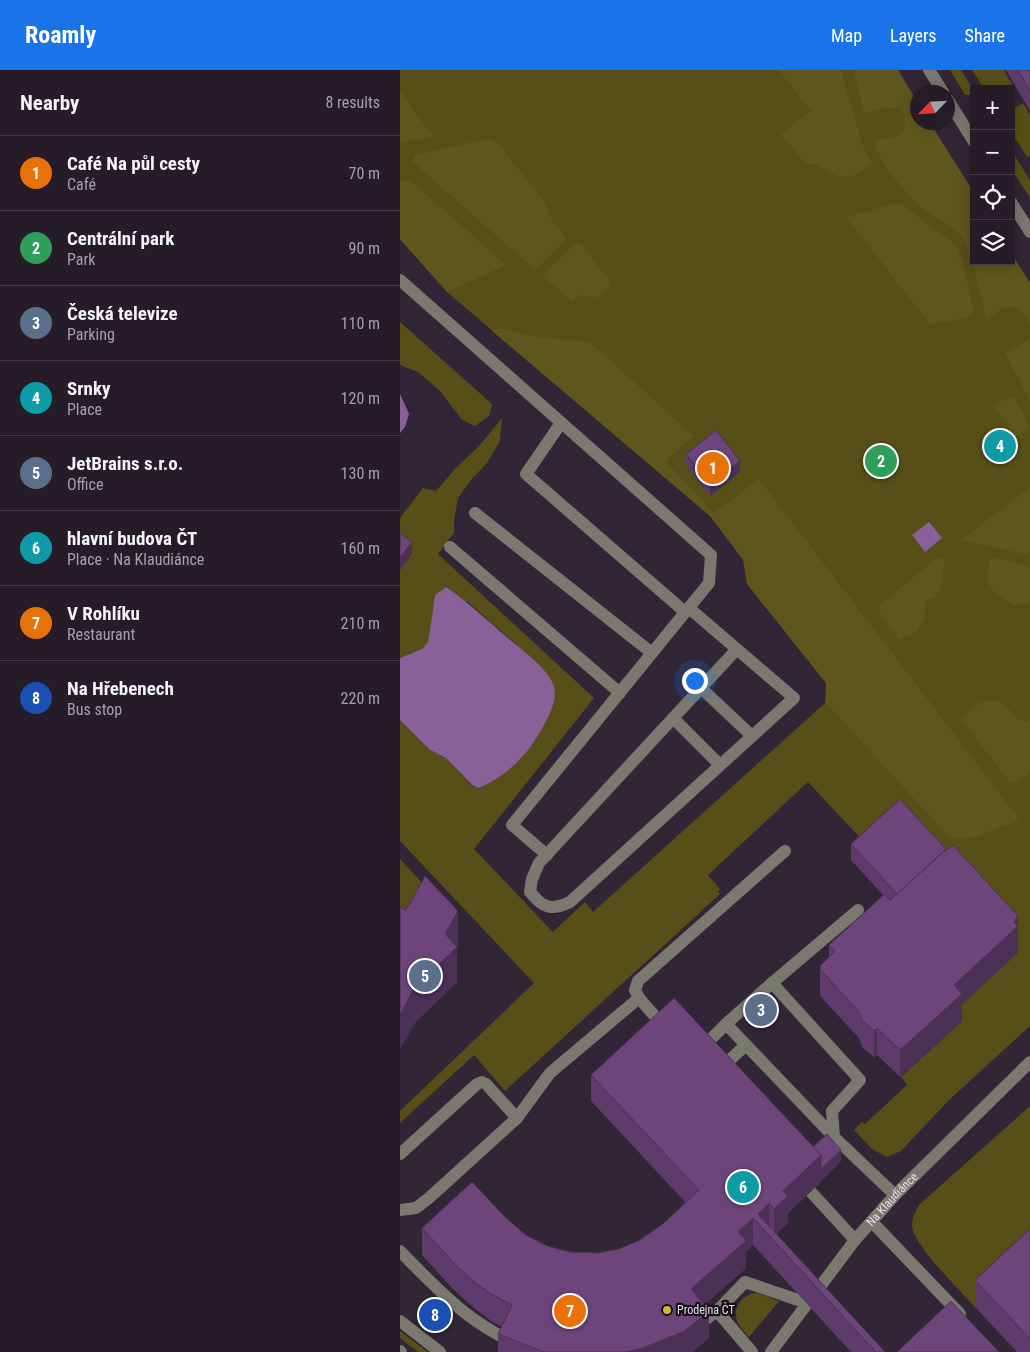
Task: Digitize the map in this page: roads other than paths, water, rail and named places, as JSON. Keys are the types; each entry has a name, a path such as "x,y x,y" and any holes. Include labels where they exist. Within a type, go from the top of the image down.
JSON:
{"street":[{"path":"929,70 939,85"},
{"path":"955,111 970,136"},
{"path":"1015,208 1030,232"},
{"path":"400,280 711,555 709,583 512,825 546,855"},
{"path":"561,423 526,474 687,610 737,649 794,698 570,902 557,908 539,904 530,892 532,879 539,863 737,649"},
{"path":"475,513 652,653"},
{"path":"450,547 620,693"},
{"path":"701,688 752,736"},
{"path":"673,718 720,765"},
{"path":"668,1030 639,998 635,990 638,981 786,851"},
{"path":"703,1047 772,983 858,910"},
{"path":"772,983 860,1080 832,1111 834,1137"},
{"path":"400,1210 411,1209 420,1205 518,1118 550,1073 639,998"},
{"path":"726,1024 834,1137 895,1195"},
{"path":"721,1068 746,1045"},
{"name":"Na Klaudiánce","path":"771,1352 855,1240 895,1195 1030,1062"},
{"path":"400,1154 477,1084 482,1082 518,1118"},
{"path":"811,1192 855,1240"},
{"path":"872,1222 969,1324"},
{"path":"400,1251 442,1295 465,1314 488,1330 537,1352"},
{"path":"688,1332 717,1311 744,1282 808,1303"},
{"path":"717,1311 752,1352"},
{"path":"400,1321 440,1352"}],"place":[{"name":"Srnky","path":"1000,446"},
{"name":"Centrální park","path":"881,461"},
{"name":"Café Na půl cesty","path":"713,468"},
{"name":"JetBrains s.r.o.","path":"425,976"},
{"name":"Česká televize","path":"761,1010"},
{"name":"hlavní budova ČT","path":"743,1187"},
{"name":"Prodejna ČT","path":"667,1310"},
{"name":"V Rohlíku","path":"570,1311"},
{"name":"Na Hřebenech","path":"435,1315"}]}
